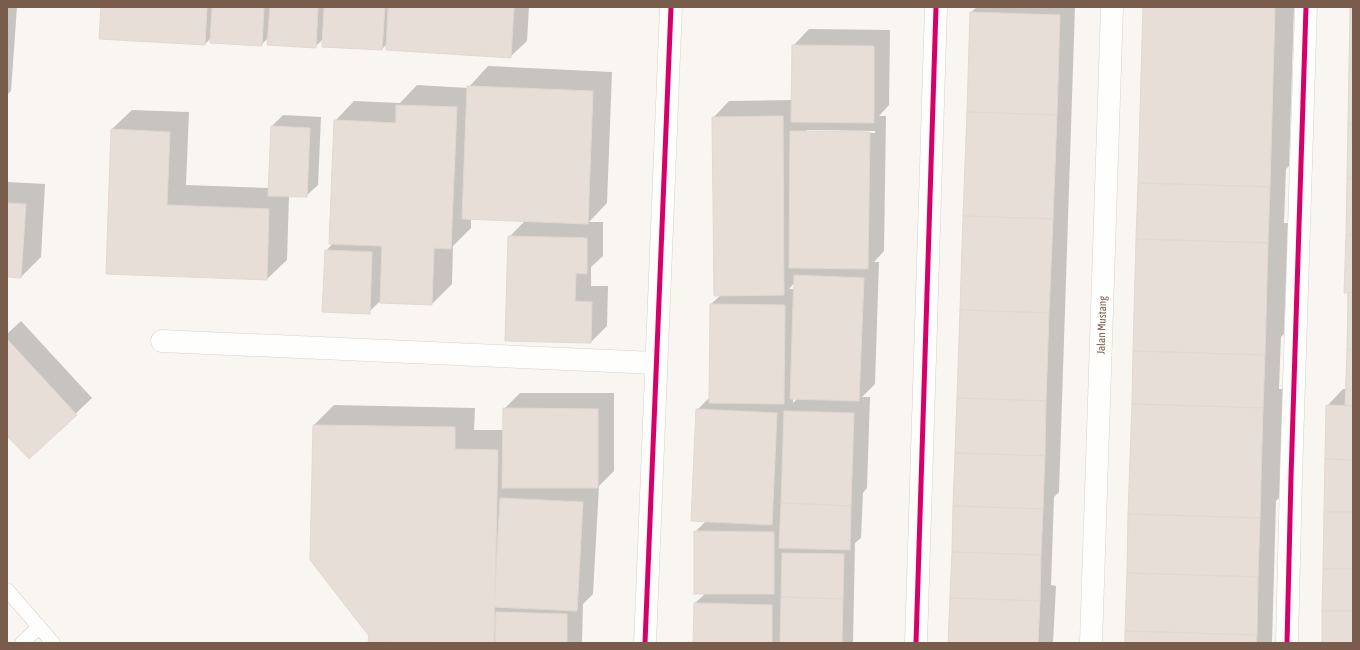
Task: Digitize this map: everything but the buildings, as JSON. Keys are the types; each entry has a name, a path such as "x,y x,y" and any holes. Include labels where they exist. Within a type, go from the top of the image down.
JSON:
{"street":[{"path":"644,643 672,7"},
{"path":"916,643 936,7"},
{"name":"Jalan Mustang","path":"1091,643 1112,7"},
{"path":"1287,643 1306,7"},
{"path":"162,341 656,363"}],"lane":[{"path":"7,590 53,643"},
{"path":"22,643 39,627"}],"cycle path":[{"path":"645,643 671,7"},
{"path":"916,643 936,7"},
{"path":"1287,643 1306,7"}]}
